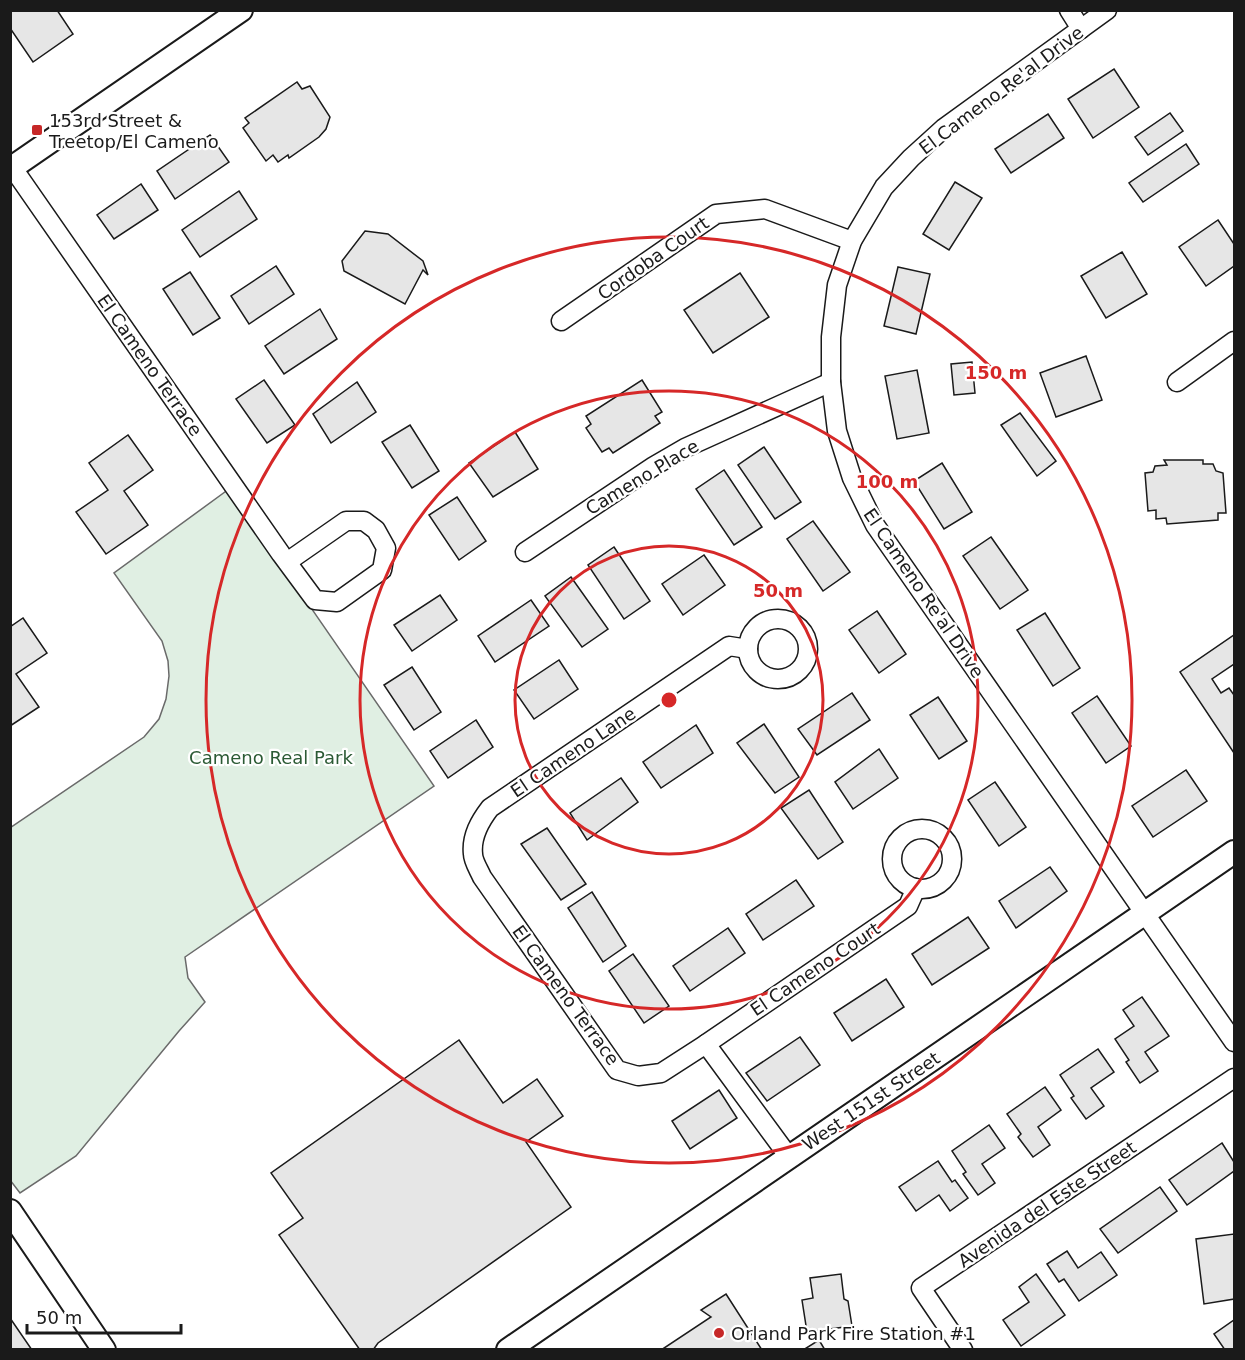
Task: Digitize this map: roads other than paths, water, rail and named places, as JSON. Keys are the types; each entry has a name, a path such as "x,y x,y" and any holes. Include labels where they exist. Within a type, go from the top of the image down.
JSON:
{"street":[{"path":"11,167 241,10"},
{"path":"1069,10 1081,28"},
{"name":"El Cameno Re'al Drive","path":"1107,10 944,128 919,150 884,187 852,241 837,285 831,337 831,382 837,431 852,478 875,525 1234,1042"},
{"name":"El Cameno Terrace","path":"11,167 286,562 315,600 337,602 382,570 386,548 376,530 364,521 346,521 286,562"},
{"name":"Cordoba Court","path":"561,321 716,214 765,208 852,241"},
{"path":"1177,382 1234,341"},
{"name":"Cameno Place","path":"525,552 654,466 685,448 831,382"},
{"name":"El Cameno Lane","path":"490,808 729,646 748,649"},
{"name":"El Cameno Terrace","path":"490,808 475,834 472,854 482,877 617,1070 638,1076 661,1072 706,1044"},
{"name":"West 151st Street","path":"508,1350 1234,852"},
{"name":"El Cameno Court","path":"706,1044 908,906 916,888"},
{"path":"706,1044 789,1157"},
{"name":"Avenida del Este Street","path":"963,1350 921,1288 1234,1078"},
{"path":"10,1211 104,1350"}],"place":[{"name":"153rd Street & Treetop/El Cameno","path":"37,130"},
{"name":"Orland Park Fire Station #1","path":"719,1333"}],"park label":[{"name":"Cameno Real Park","path":"271,757"}]}
